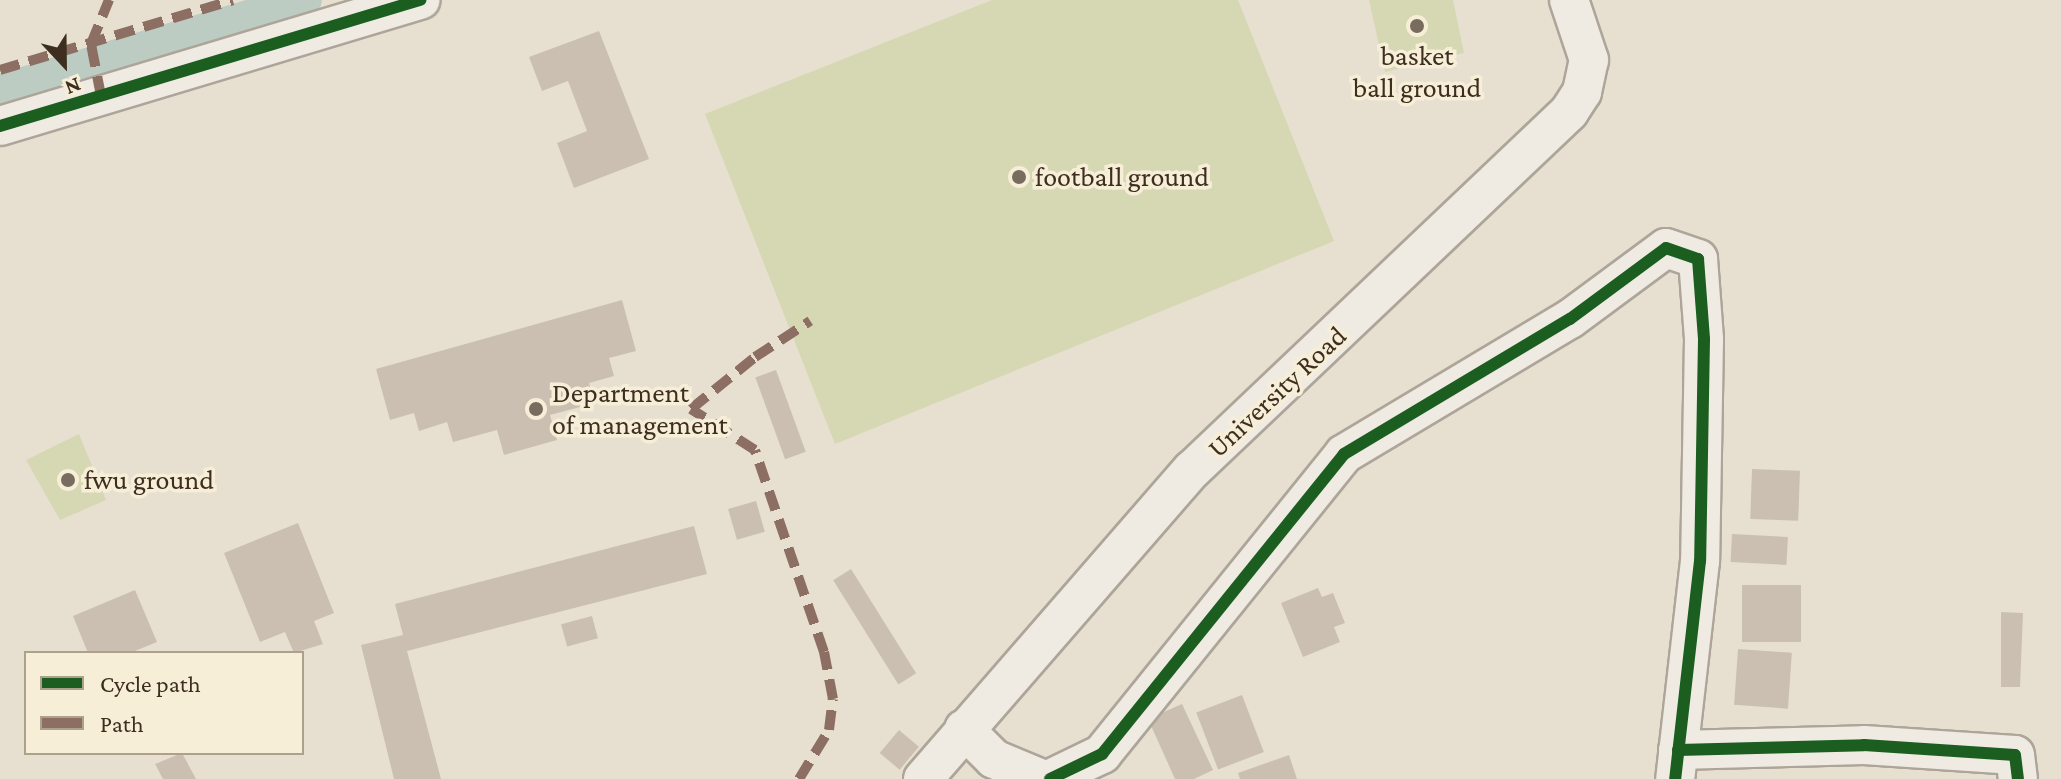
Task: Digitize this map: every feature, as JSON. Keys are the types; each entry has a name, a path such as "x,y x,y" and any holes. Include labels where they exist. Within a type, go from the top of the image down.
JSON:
{"street":[{"path":"0,126 421,0"},
{"name":"University Road","path":"923,779 1192,470 1569,112 1582,92 1589,60 1569,0"},
{"path":"1050,779 1102,754 1344,454 1570,319 1666,248 1698,259 1704,339 1700,561 1676,765 1864,745 2015,755 2018,779"},
{"path":"964,729 994,759 1042,779"}],"green space":[{"name":"football ground","path":"992,0 1238,0 1334,241 835,444 705,114"},
{"name":"basket ball ground","path":"1369,0 1453,0 1464,53 1385,72"},
{"name":"fwu ground","path":"79,434 106,500 60,520 26,460"}],"building":[{"path":"599,31 649,159 574,188 557,143 587,131 568,81 542,91 529,57"},
{"path":"622,300 636,351 609,358 614,376 589,383 595,403 550,415 557,440 504,455 497,430 453,442 447,422 419,431 414,413 390,420 376,369"},
{"path":"776,370 806,452 785,459 755,378"},
{"path":"1752,469 1800,471 1798,521 1750,519"},
{"path":"756,501 765,532 737,540 728,509"},
{"path":"298,523 334,613 314,621 323,644 293,651 285,632 260,642 224,553"},
{"path":"694,526 707,574 407,651 441,779 394,779 361,645 403,635 395,604"},
{"path":"1732,534 1788,537 1786,565 1731,562"},
{"path":"851,569 916,673 898,684 833,580"},
{"path":"1742,585 1801,585 1801,642 1742,642"},
{"path":"1318,588 1322,597 1333,593 1345,623 1334,627 1340,642 1303,657 1281,603"},
{"path":"135,590 157,642 135,651 87,651 73,616"},
{"path":"2001,612 2023,613 2020,687 2001,687"},
{"path":"592,616 598,638 567,646 561,624"},
{"path":"1738,649 1792,653 1788,709 1734,705"},
{"path":"1242,695 1264,752 1218,770 1196,713"},
{"path":"1182,704 1213,770 1194,779 1175,779 1148,719"},
{"path":"899,730 919,747 900,770 880,753"},
{"path":"183,755 196,779 163,779 155,764"},
{"path":"1289,755 1297,779 1240,779 1238,773"}],"waterway":[{"path":"0,91 305,0"}],"marked path":[{"path":"101,96 91,44 109,0"},
{"path":"0,70 233,0"},
{"path":"799,779 829,730 833,699 824,652 755,450 691,409 755,357 810,321"}],"cycle path":[{"path":"0,126 421,0"},
{"path":"1050,779 1102,754 1344,454 1570,319 1666,248 1698,259 1704,339 1700,561 1675,779"},
{"path":"1678,750 1864,745 2015,755 2018,779"}],"place":[{"name":"basket ball ground","path":"1417,26"},
{"name":"football ground","path":"1019,177"},
{"name":"Department of management","path":"536,409"},
{"name":"fwu ground","path":"68,480"}]}
